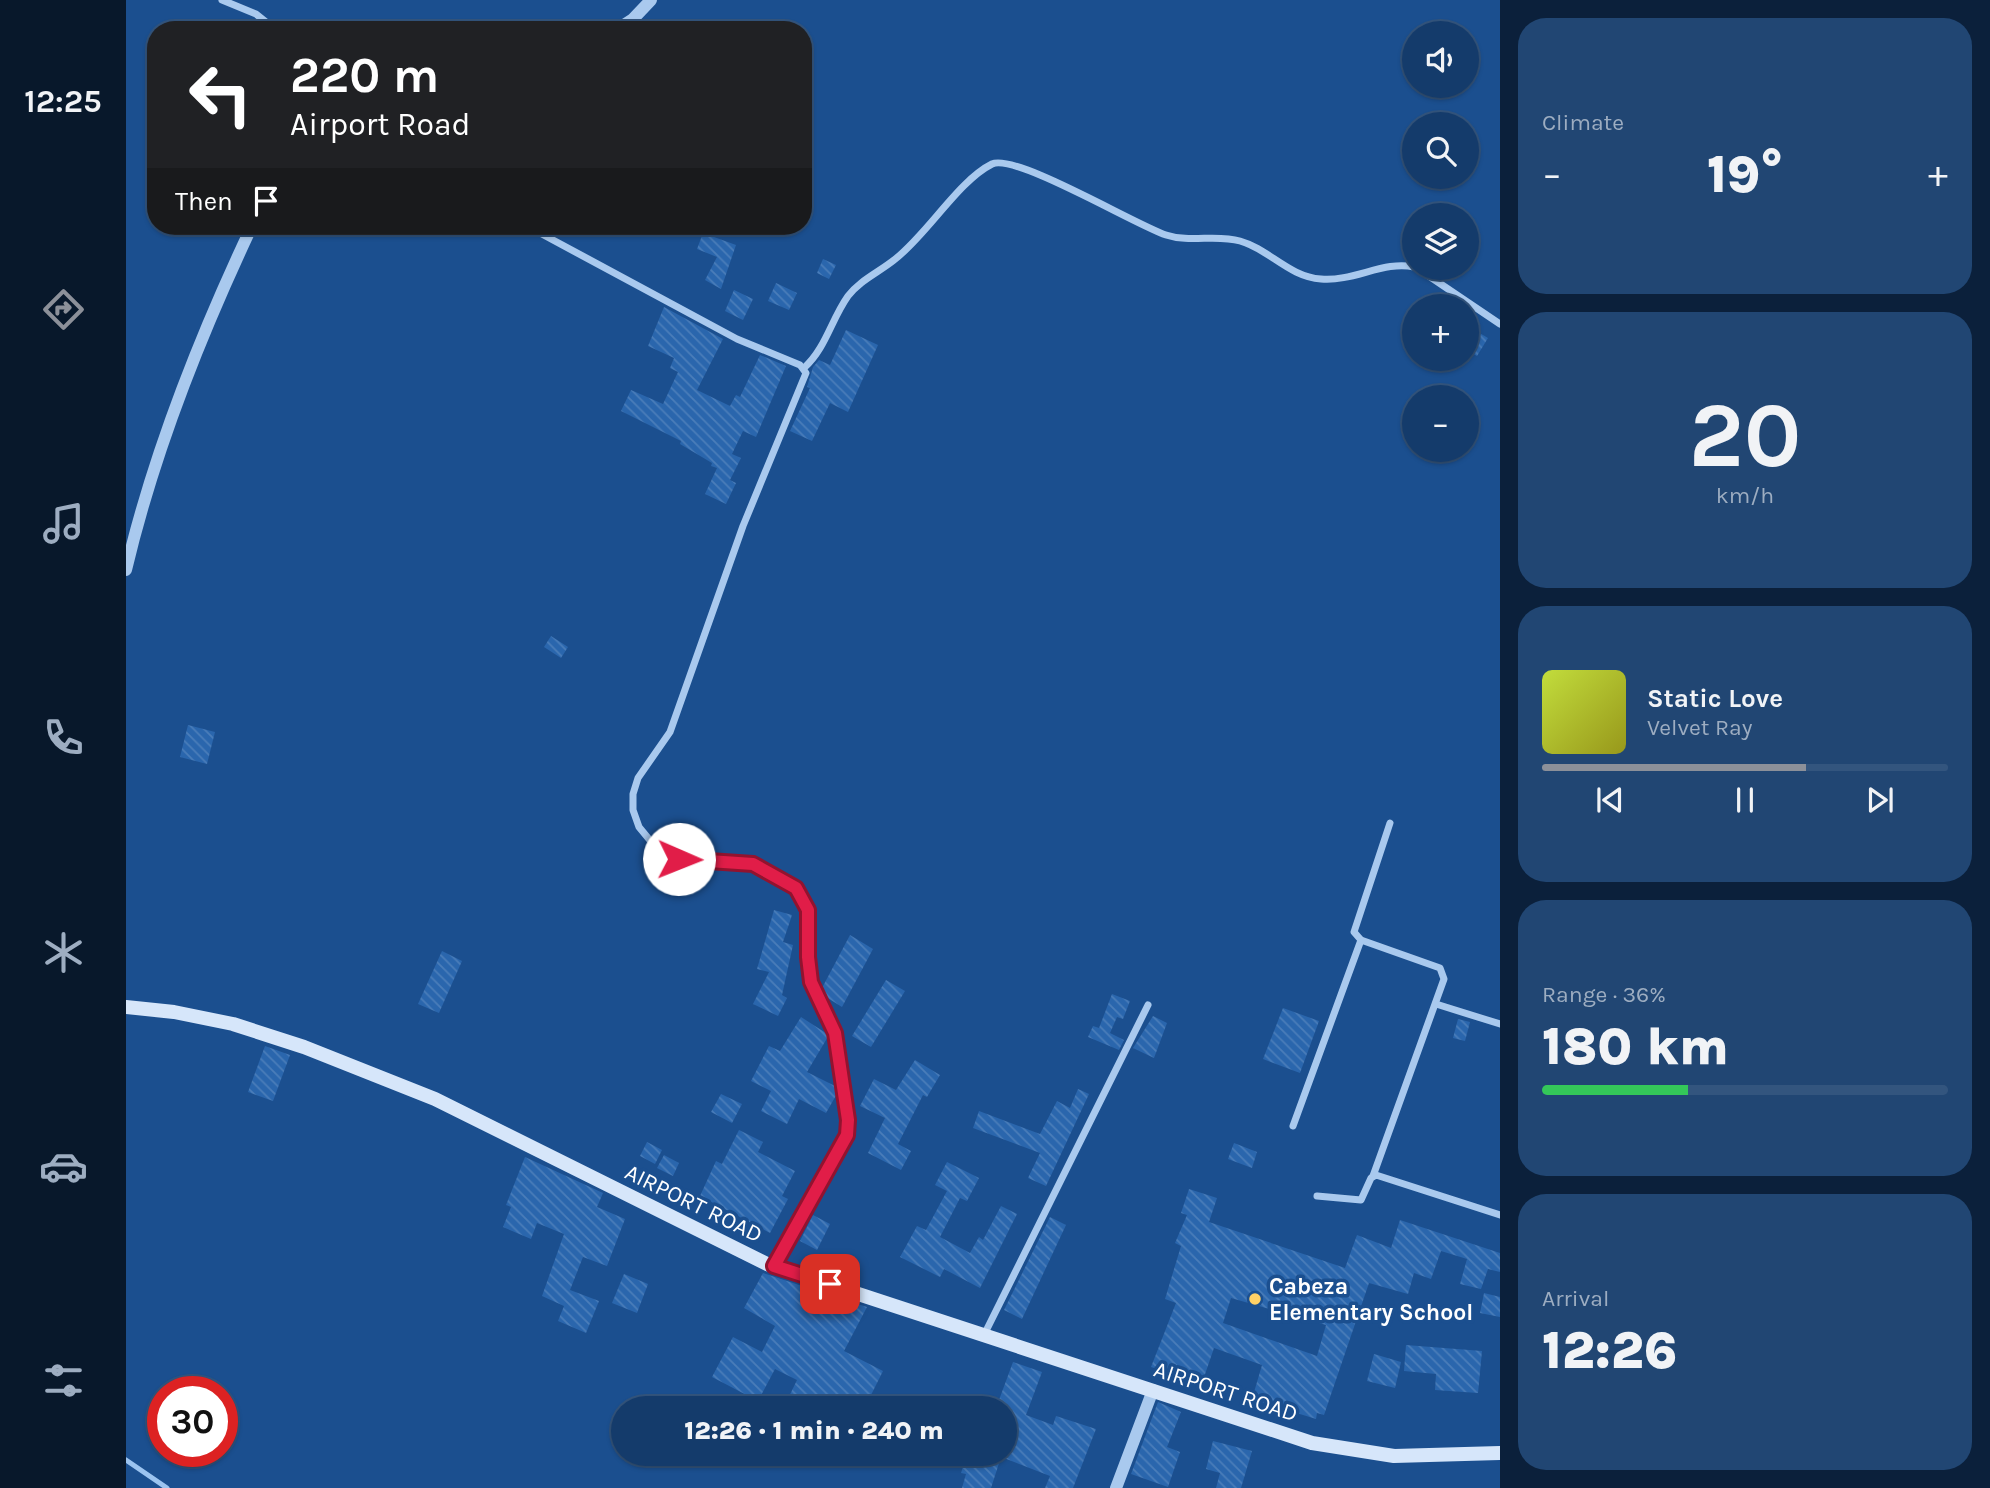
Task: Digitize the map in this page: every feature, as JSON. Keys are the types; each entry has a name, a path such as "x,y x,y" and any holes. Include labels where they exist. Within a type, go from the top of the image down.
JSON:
{"main road":[{"name":"AIRPORT ROAD","path":"126,1007 174,1012 233,1024 364,1069 435,1099 736,1250 774,1266 1312,1443 1394,1456 1499,1450"}],"street":[{"path":"222,0 256,13 265,21"},
{"path":"630,21 651,0"},
{"path":"804,368 822,347 850,293 913,244 971,179 996,162 1011,163 1038,173 1119,215 1168,236 1221,237 1244,242 1310,278 1354,278 1402,265"},
{"path":"126,570 176,405 212,311 248,235"},
{"path":"544,235 737,339 804,368"},
{"path":"1434,280 1500,324"},
{"path":"774,1266 842,1146 848,1120 835,1033 811,982 806,904 796,888 753,864 679,859 662,852 639,827 633,794 638,778 670,732 743,526 806,380 804,368"},
{"path":"1317,1196 1361,1200 1373,1177 1444,979 1440,968 1361,940 1355,935 1354,926 1390,823"},
{"path":"1293,1126 1361,940"},
{"path":"1436,1004 1500,1024"},
{"path":"984,1335 1148,1005"},
{"path":"1373,1177 1382,1176 1500,1215"},
{"path":"1116,1488 1153,1390"}],"building":[{"path":"702,235 736,245 721,289 705,280 717,257 697,249"},
{"path":"823,259 836,265 829,279 817,273"},
{"path":"776,283 797,293 789,310 768,301"},
{"path":"734,290 753,299 743,320 725,311"},
{"path":"664,307 723,339 697,390 730,406 736,395 740,397 760,355 786,366 756,437 743,431 732,454 741,458 730,480 736,483 726,504 705,494 717,468 711,466 712,463 680,444 681,441 621,411 631,390 663,404 678,372 670,368 674,358 648,346"},
{"path":"846,330 878,345 848,412 830,403 812,441 790,431 810,388 807,387 813,367 819,360 830,365"},
{"path":"1479,333 1488,338 1479,353"},
{"path":"551,636 568,647 561,658 544,647"},
{"path":"188,725 215,732 207,764 180,757"},
{"path":"774,910 792,915 783,942 793,945 782,995 787,998 778,1016 753,1004 769,972 757,969"},
{"path":"850,935 873,949 842,1007 826,997 822,988"},
{"path":"442,951 462,961 439,1013 418,1004"},
{"path":"886,980 905,991 871,1047 852,1036"},
{"path":"1112,994 1130,1001 1123,1019 1117,1017 1110,1033 1124,1040 1119,1050 1088,1037 1093,1026 1099,1028"},
{"path":"1283,1008 1319,1021 1300,1073 1263,1059"},
{"path":"1153,1016 1167,1023 1154,1058 1133,1048"},
{"path":"801,1017 829,1035 807,1072 837,1087 838,1092 826,1113 799,1099 787,1124 761,1111 771,1091 751,1081 769,1046 780,1051"},
{"path":"1458,1019 1470,1022 1465,1041 1453,1038"},
{"path":"265,1046 290,1055 273,1101 248,1092"},
{"path":"915,1060 940,1075 927,1097 923,1095 898,1144 911,1151 901,1170 868,1153 885,1118 860,1106 874,1079 896,1090"},
{"path":"1078,1089 1089,1094 1046,1186 1028,1178 1040,1153 973,1128 979,1111 1040,1134 1057,1101 1070,1108"},
{"path":"721,1094 742,1104 732,1123 711,1112"},
{"path":"739,1130 763,1142 758,1152 795,1171 782,1196 788,1199 770,1233 700,1196 716,1161 722,1164"},
{"path":"647,1142 662,1150 655,1164 640,1156"},
{"path":"1234,1143 1257,1152 1252,1168 1228,1159"},
{"path":"664,1155 679,1163 673,1176 657,1168"},
{"path":"525,1157 603,1193 597,1207 625,1219 607,1266 583,1257 570,1290 599,1301 586,1333 558,1321 564,1306 542,1296 564,1234 537,1223 531,1239 503,1227 511,1207 506,1205"},
{"path":"947,1162 979,1178 967,1201 960,1198 940,1237 970,1253 979,1237 983,1240 1001,1206 1017,1214 980,1288 944,1269 940,1277 900,1257 917,1226 926,1230 947,1191 935,1185"},
{"path":"1189,1189 1217,1198 1209,1222 1345,1268 1357,1235 1391,1248 1400,1220 1500,1253 1500,1272 1488,1269 1481,1289 1460,1284 1467,1259 1441,1251 1431,1279 1414,1273 1408,1294 1369,1283 1324,1415 1317,1413 1316,1419 1252,1399 1262,1365 1214,1348 1202,1383 1151,1367 1176,1303 1165,1299 1181,1246 1175,1243 1187,1215 1181,1213","holes":["1231,1298 1326,1325 1317,1356 1223,1323"]},
{"path":"813,1215 830,1224 817,1250 800,1241"},
{"path":"1050,1217 1066,1225 1022,1319 1004,1310"},
{"path":"763,1273 805,1287 836,1303 839,1298 867,1307 844,1351 883,1371 870,1396 789,1396 797,1380 775,1369 761,1396 748,1396 712,1377 733,1337 762,1352 775,1326 744,1308"},
{"path":"624,1274 648,1284 637,1313 612,1303"},
{"path":"1484,1293 1500,1297 1500,1317 1480,1313"},
{"path":"1406,1345 1482,1351 1478,1393 1435,1390 1436,1374 1404,1371"},
{"path":"1374,1354 1401,1362 1395,1388 1367,1381"},
{"path":"1013,1362 1042,1372 1026,1415 1053,1425 1056,1416 1096,1429 1073,1488 1045,1488 1050,1476 1017,1463 1017,1396 1000,1396"},
{"path":"1158,1402 1181,1412 1167,1447 1180,1452 1168,1487 1131,1474"},
{"path":"1213,1441 1252,1451 1241,1488 1216,1488 1220,1473 1206,1469"},
{"path":"963,1466 998,1466 991,1488 962,1488 966,1474 961,1473"}],"waterway":[{"path":"126,1460 167,1488"}],"place":[{"name":"Cabeza Elementary School","path":"1255,1299"}],"route":[{"path":"679,859 753,864 796,888 806,904 811,982 830,1017 835,1033 848,1120 847,1135 774,1266 830,1284"}]}
